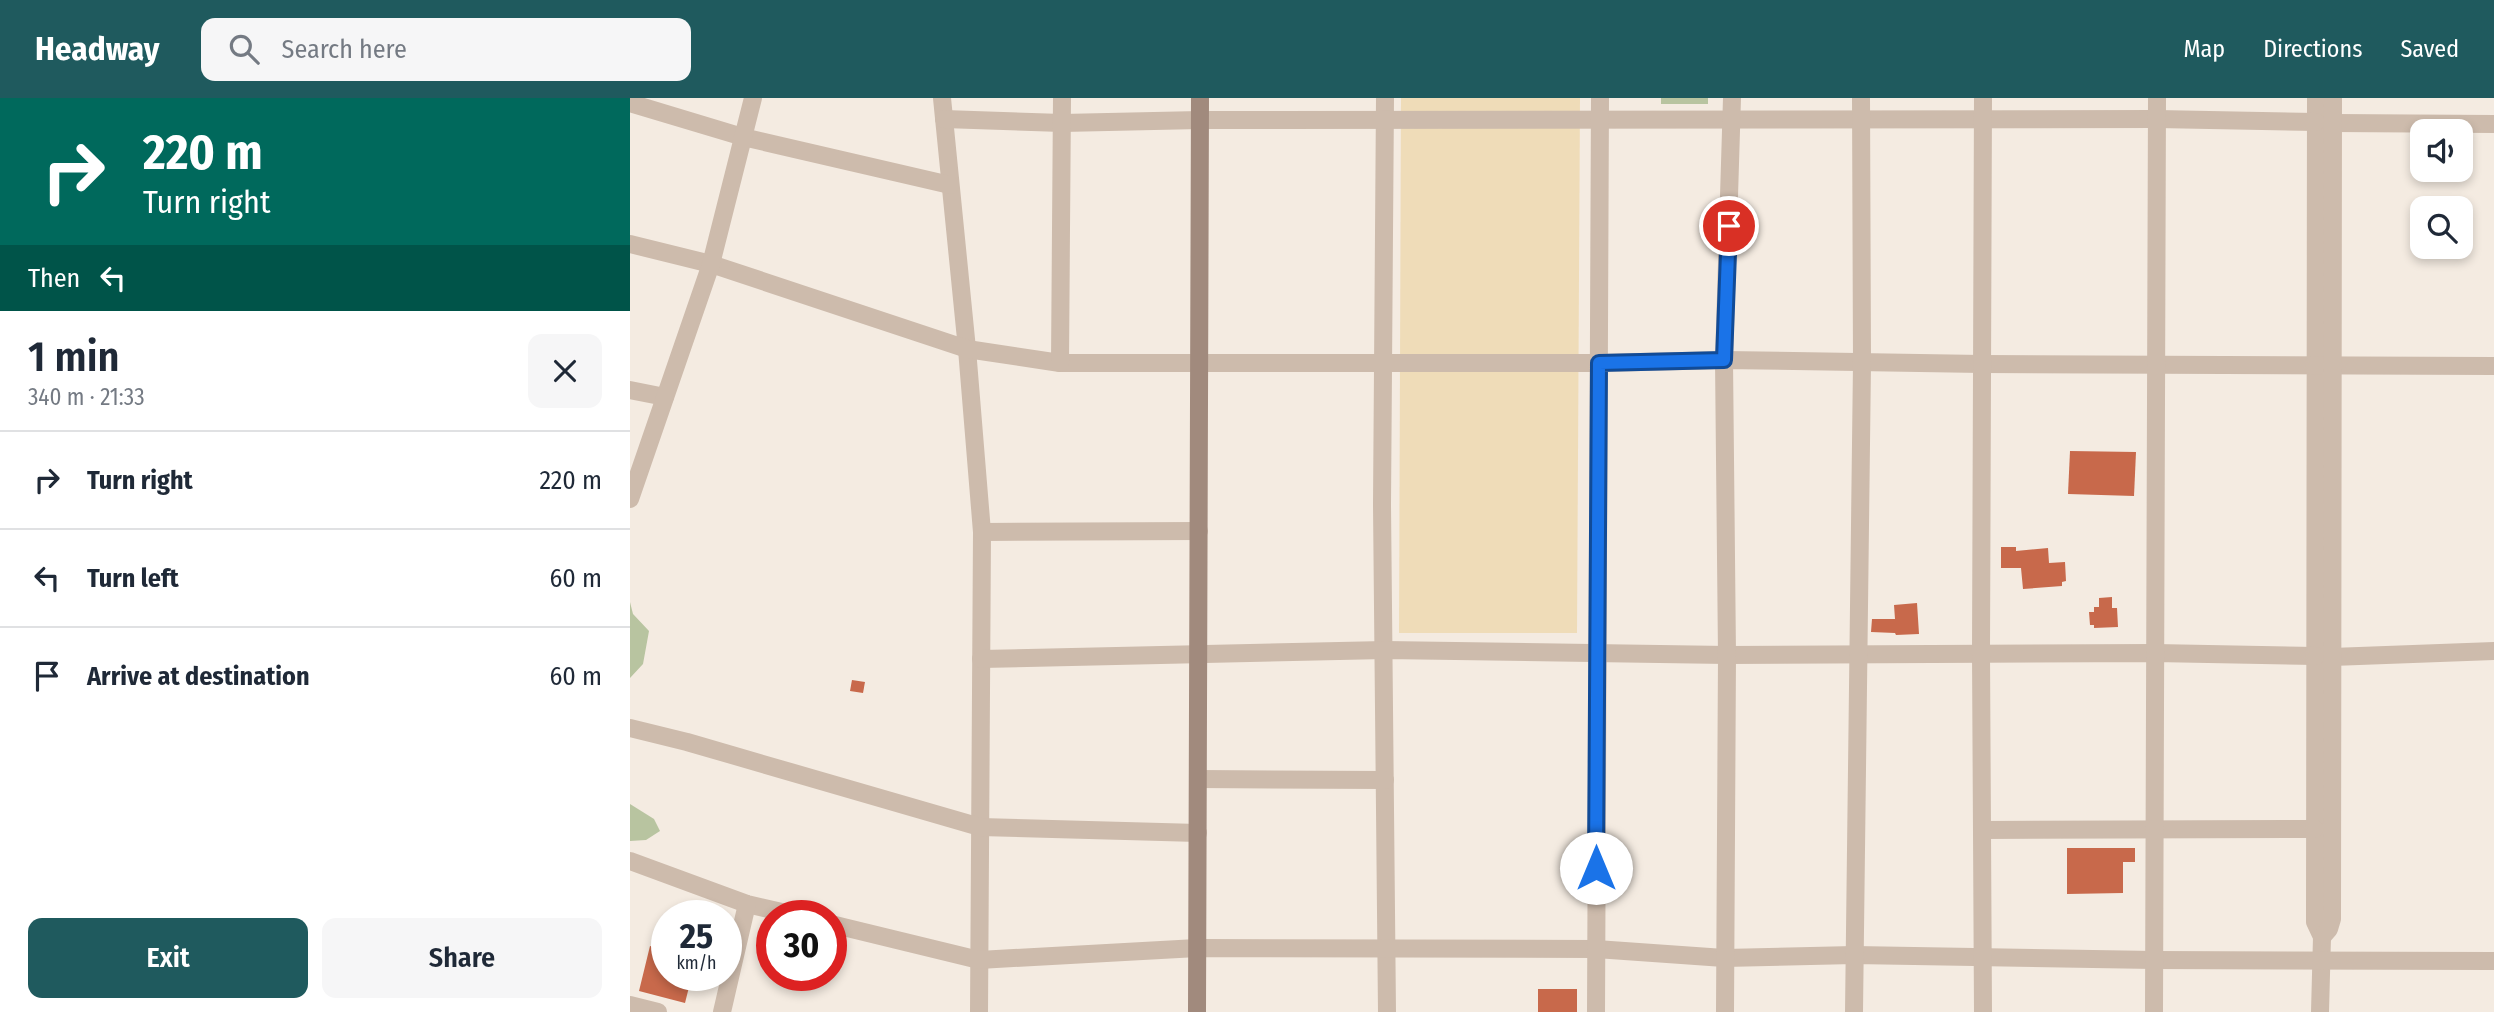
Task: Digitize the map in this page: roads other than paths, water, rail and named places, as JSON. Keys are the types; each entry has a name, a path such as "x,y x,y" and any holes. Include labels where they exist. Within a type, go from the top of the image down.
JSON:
{"street":[{"path":"630,499 711,264 753,98"},
{"path":"942,98 982,532 979,1012"},
{"path":"1060,363 1062,98"},
{"path":"1197,1012 1200,98"},
{"path":"1385,98 1382,361 1387,1012"},
{"path":"1596,1012 1600,98"},
{"path":"1725,1012 1727,655 1724,360 1732,98"},
{"path":"1854,1012 1862,363 1861,98"},
{"path":"1983,98 1983,1012"},
{"path":"2154,1012 2157,98"},
{"path":"2316,98 2324,123 2324,656 2332,919 2329,929 2322,937"},
{"path":"2324,123 2333,98"},
{"path":"630,103 743,138 950,185"},
{"path":"944,119 1062,123 1200,120 2157,119 2494,124"},
{"path":"630,244 711,264 967,349 1060,363 1599,363 1724,360 2494,366"},
{"path":"630,390 665,397"},
{"path":"982,532 1199,531"},
{"path":"981,659 1385,650 1727,655 2155,653 2324,656 2494,652"},
{"path":"2320,1012 2322,937 2315,922 2315,829 2324,656"},
{"path":"630,728 980,827 1198,833"},
{"path":"1198,779 1385,780"},
{"path":"1982,831 2315,829"},
{"path":"630,861 756,906"},
{"path":"722,1012 747,904"},
{"path":"847,928 979,960 1197,948 1596,949 1724,958 1854,955 2154,960 2494,961"},
{"path":"630,1005 658,1012"}]}
